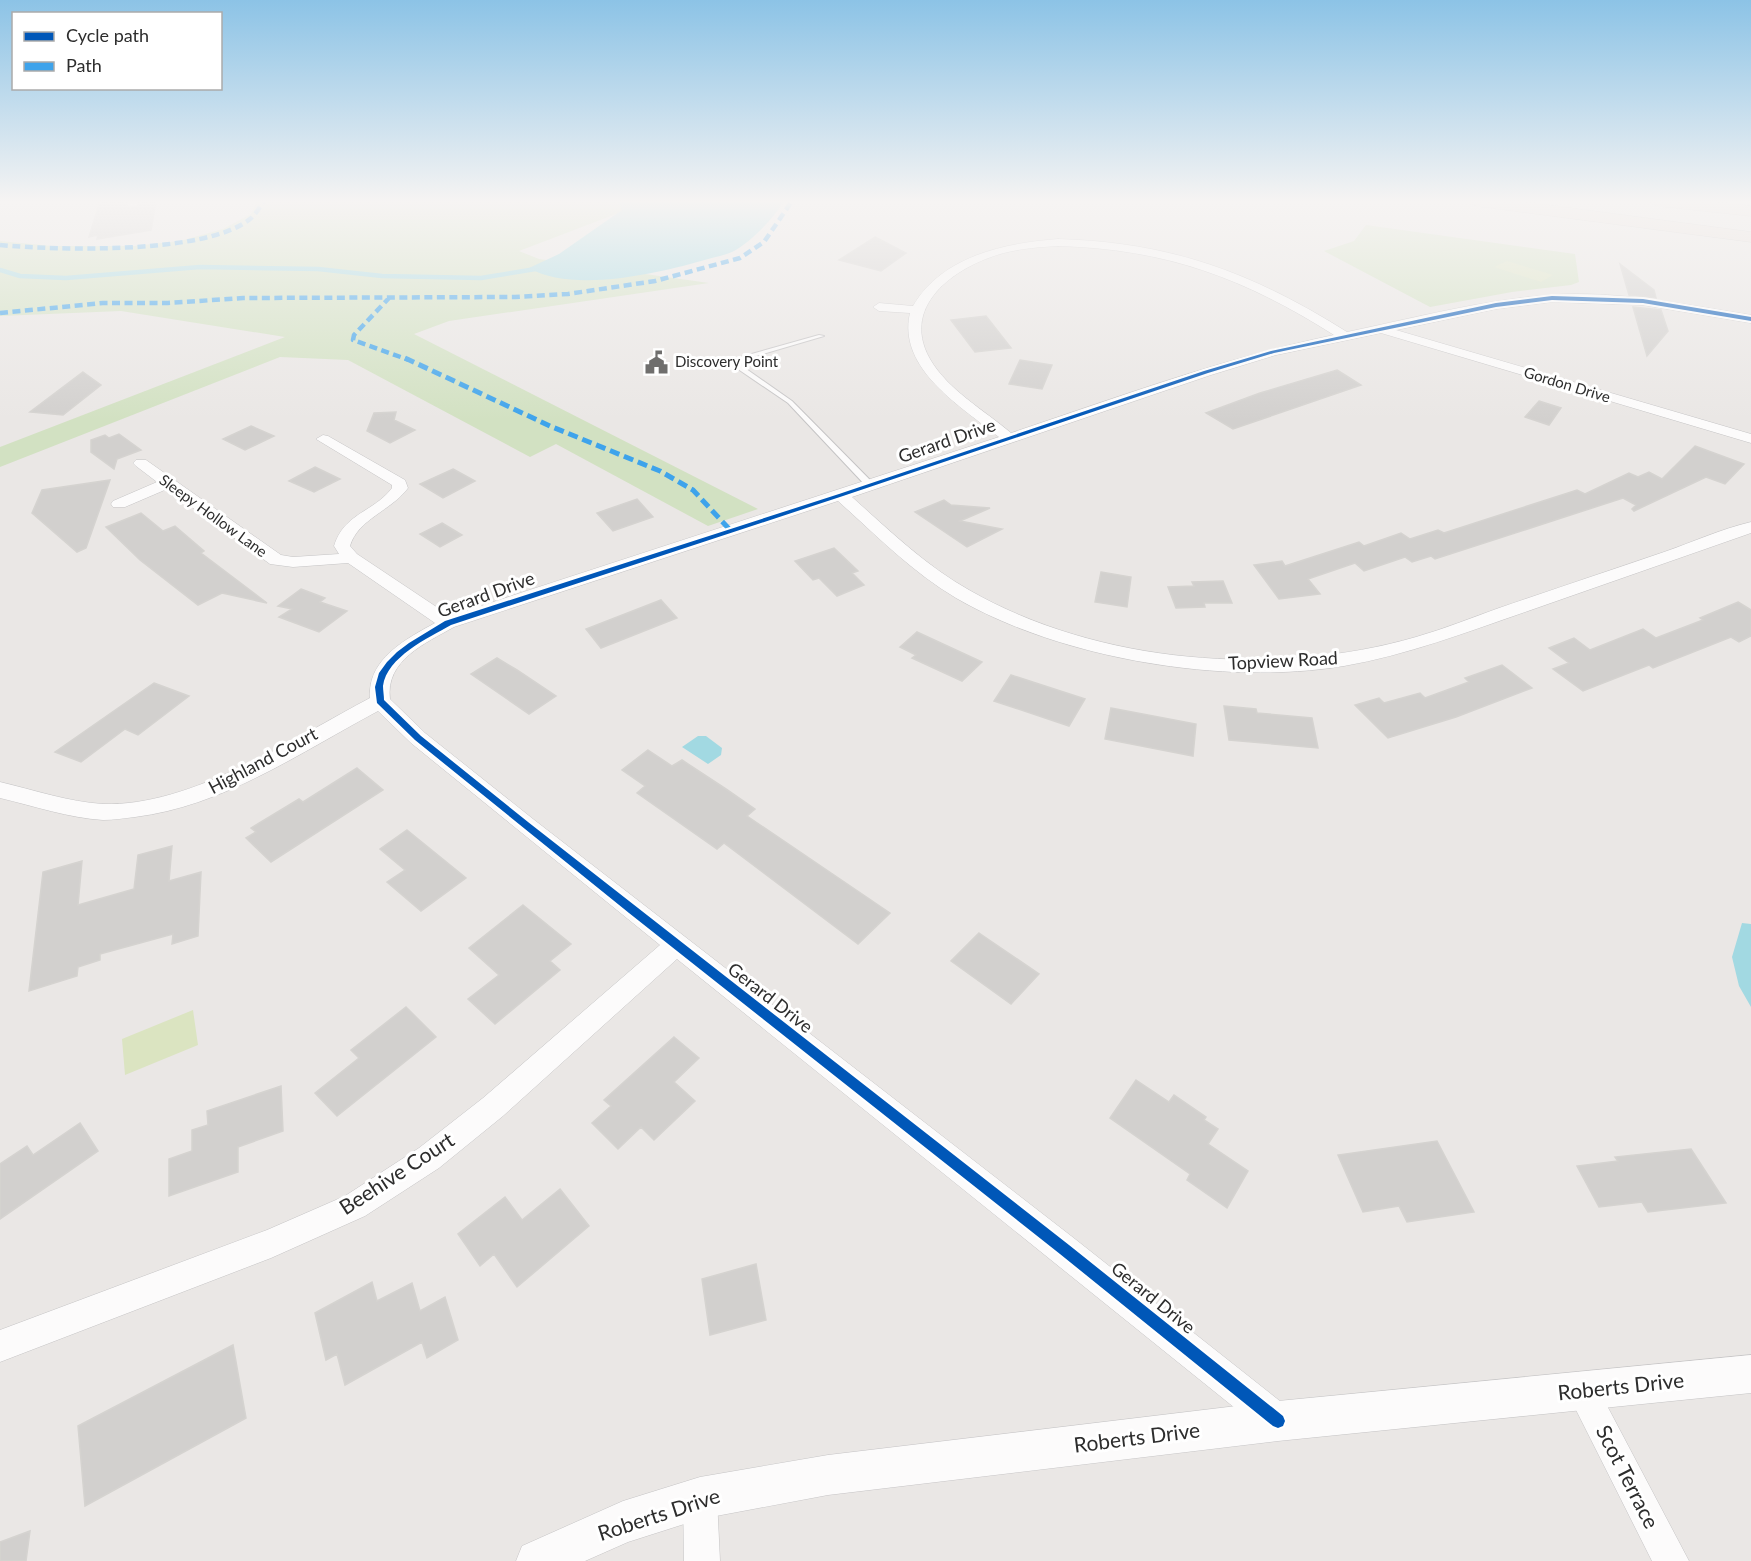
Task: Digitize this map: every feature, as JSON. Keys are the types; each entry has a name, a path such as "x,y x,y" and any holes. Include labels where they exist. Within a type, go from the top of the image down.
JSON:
{"street":[{"path":"949,274 921,299 915,310 913,331 924,360 949,387 1010,438"},
{"path":"1229,274 1242,278 1287,301 1344,336"},
{"name":"Gerard Drive","path":"1278,1421 1132,1302 676,946 422,741 380,701 380,680 392,660 410,645 448,623 841,495 1206,372 1273,352 1496,305 1552,298 1643,301 1751,320"},
{"path":"879,307 915,310"},
{"name":"Gordon Drive","path":"1382,330 1751,439"},
{"path":"323,439 399,483 400,488 392,498 346,533 342,546 351,558 448,623"},
{"name":"Sleepy Hollow Lane","path":"141,463 276,560 293,562 351,558"},
{"path":"119,504 168,483"},
{"name":"Topview Road","path":"841,495 929,571 980,603 1032,625 1088,644 1151,657 1215,664 1278,666 1337,660 1420,642 1751,527"},
{"name":"Highland Court","path":"0,790 79,809 105,812 183,800 219,787 380,701"},
{"name":"Beehive Court","path":"0,1346 271,1243 355,1206 429,1158 485,1114 676,946"},
{"name":"Roberts Drive","path":"537,1561 623,1522 700,1498 828,1475 1278,1421 1751,1374"},
{"name":"Scot Terrace","path":"1583,1392 1671,1561"},
{"path":"700,1498 702,1561"}],"lane":[{"path":"821,336 743,358 738,367 790,402 870,484"}],"green space":[{"path":"0,274 644,274 709,283 449,321 414,334 758,509 708,526 556,444 530,457 348,360 280,357 0,467 0,447 285,337 121,311 0,316"},
{"path":"1367,274 1578,274 1579,282 1571,285 1512,292 1430,307"},
{"path":"1515,274 1553,275 1541,282"},
{"path":"193,1010 198,1045 125,1075 122,1039"}],"water":[{"path":"544,274 648,274 590,280"},
{"path":"698,736 706,736 722,748 721,755 708,764 682,747"},
{"path":"1742,923 1751,924 1751,1007 1739,986 1732,957"}],"building":[{"path":"1623,274 1633,274 1654,290 1656,298 1629,295"},
{"path":"1633,307 1661,310 1668,331 1647,356"},
{"path":"986,316 1011,348 975,352 951,320"},
{"path":"1020,360 1052,365 1042,389 1009,384"},
{"path":"1337,370 1361,385 1233,429 1206,413 1260,393"},
{"path":"83,372 101,385 63,415 30,412"},
{"path":"1539,401 1561,408 1549,425 1525,417"},
{"path":"396,412 394,420 415,430 390,443 367,431 374,413"},
{"path":"251,426 274,436 245,450 223,439"},
{"path":"119,434 141,450 117,459 114,469 91,452 91,440 105,435 109,438"},
{"path":"1695,446 1744,464 1725,484 1706,477 1634,511 1632,509 1636,505 1623,498 1435,559 1431,556 1412,562 1405,557 1364,571 1355,563 1308,579 1320,594 1279,599 1254,565 1282,561 1285,566 1359,542 1364,546 1401,533 1410,539 1438,530 1444,533 1577,490 1585,494 1629,473 1638,477 1649,472 1662,479"},
{"path":"315,467 340,479 314,492 289,481"},
{"path":"453,469 475,481 443,498 420,484"},
{"path":"110,480 86,548 77,552 32,513 42,490"},
{"path":"637,499 653,517 613,531 597,513"},
{"path":"944,500 951,505 990,508 960,521 1002,529 967,547 915,512"},
{"path":"141,513 163,531 175,526 204,551 201,553 267,603 222,593 198,605 140,560 106,527"},
{"path":"442,523 462,535 440,547 420,534"},
{"path":"834,548 858,571 852,573 864,585 837,596 819,578 813,580 795,561"},
{"path":"1101,572 1131,577 1127,607 1095,602"},
{"path":"1223,581 1232,603 1204,603 1205,607 1176,608 1168,587 1194,586 1192,582"},
{"path":"301,589 325,598 320,602 347,611 319,632 279,617 292,609 278,606"},
{"path":"661,600 677,618 601,648 586,629"},
{"path":"1738,602 1751,610 1751,636 1739,642 1731,637 1653,668 1649,665 1583,691 1553,669 1569,663 1549,648 1574,638 1590,650 1643,629 1656,638 1703,620 1700,618"},
{"path":"917,632 982,662 962,681 912,658 916,655 900,647"},
{"path":"497,658 556,696 529,714 471,674"},
{"path":"1502,665 1532,688 1456,717 1388,738 1355,705 1379,698 1384,703 1420,693 1425,698 1469,682 1465,678"},
{"path":"1011,675 1085,699 1069,726 994,701"},
{"path":"154,683 189,696 138,735 125,729 81,762 55,752"},
{"path":"1224,706 1256,709 1257,713 1312,718 1318,748 1229,740"},
{"path":"1111,708 1196,724 1193,756 1105,739"},
{"path":"648,750 672,766 682,760 726,789 755,809 747,816 890,913 858,944 724,843 717,849 637,793 645,786 622,770"},
{"path":"357,768 383,790 271,862 246,838 256,832 251,828 299,799 303,802"},
{"path":"407,830 466,878 421,911 387,882 405,870 380,849"},
{"path":"172,846 169,881 201,872 198,936 172,944 173,934 100,954 100,960 78,967 77,976 29,991 43,872 82,861 78,905 134,889 138,855"},
{"path":"523,905 571,944 550,961 560,970 495,1024 468,999 499,975 469,948"},
{"path":"979,933 1039,974 1011,1004 951,961"},
{"path":"406,1007 436,1037 337,1116 315,1093 359,1058 351,1050"},
{"path":"674,1037 699,1058 674,1082 695,1101 654,1140 641,1127 618,1149 592,1123 611,1106 604,1100"},
{"path":"1136,1080 1169,1102 1174,1095 1206,1117 1204,1120 1218,1129 1208,1144 1248,1171 1227,1208 1187,1180 1190,1174 1110,1118"},
{"path":"281,1086 283,1131 238,1147 238,1172 169,1196 169,1159 192,1151 192,1130 208,1125 207,1111"},
{"path":"80,1123 98,1151 0,1219 0,1164 27,1146 33,1155"},
{"path":"1437,1141 1474,1212 1407,1222 1399,1206 1363,1212 1338,1155"},
{"path":"1691,1149 1726,1203 1648,1212 1642,1202 1599,1207 1577,1166 1618,1161 1615,1157"},
{"path":"560,1189 589,1226 517,1287 494,1254 480,1266 458,1234 505,1197 522,1220"},
{"path":"756,1264 766,1320 710,1335 702,1279"},
{"path":"372,1282 377,1301 412,1283 420,1311 445,1297 458,1340 427,1358 422,1342 345,1385 337,1354 326,1360 315,1313"},
{"path":"233,1345 246,1418 85,1506 78,1426"},
{"path":"30,1531 26,1561 0,1561 0,1542"}],"waterway":[{"path":"13,274 66,278 117,274"},
{"path":"362,274 481,278 506,274"}],"marked path":[{"path":"0,313 103,303 168,303 243,298 515,297 568,294 655,281 681,274"},
{"path":"390,297 354,335 353,340 416,362 550,426 660,471 693,490 731,531"}],"cycle path":[{"path":"1278,1421 418,738 380,701 379,687 382,675 400,653 448,623 841,495 1206,372 1273,352 1496,305 1552,298 1643,301 1751,319"}],"place":[{"name":"Discovery Point","path":"657,362"}]}
